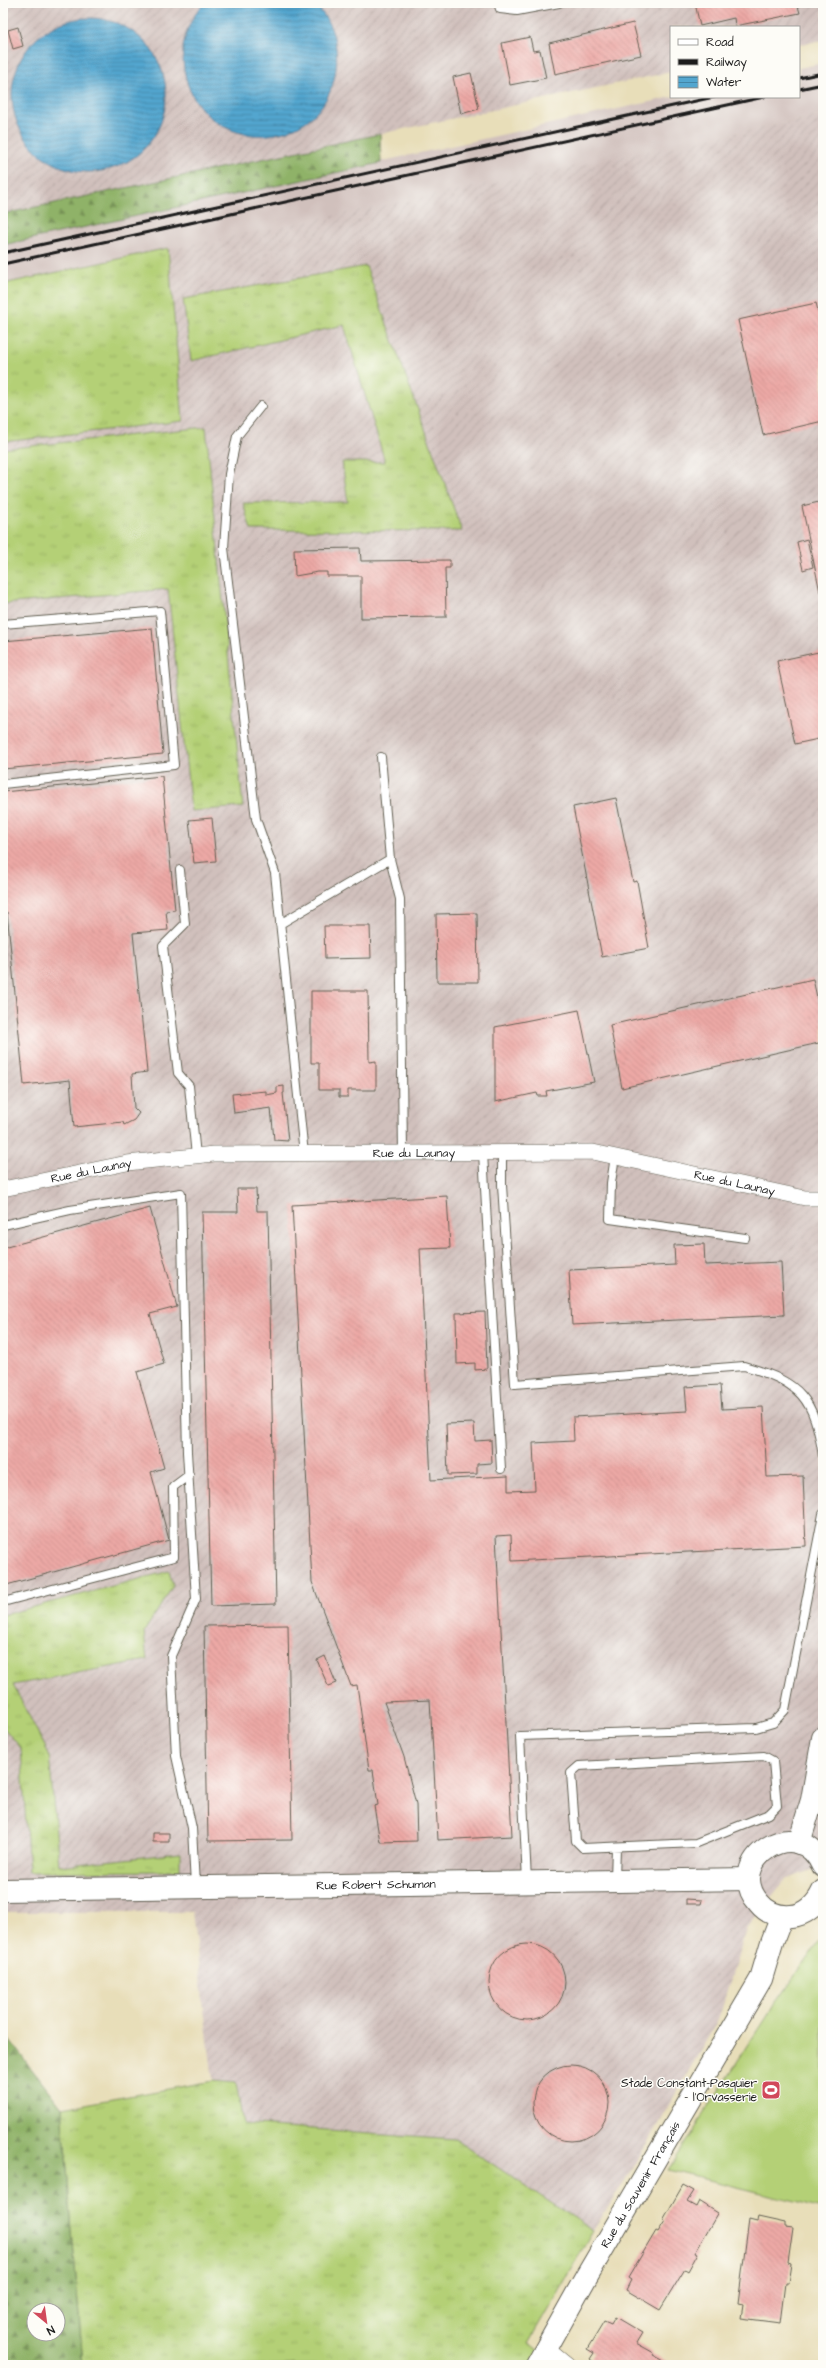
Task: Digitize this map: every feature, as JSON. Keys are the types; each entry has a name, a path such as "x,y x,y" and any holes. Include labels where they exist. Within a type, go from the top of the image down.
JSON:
{"street":[{"name":"Rue du Launay","path":"3,1189 128,1163 196,1156 593,1152 805,1198 823,1198"},
{"path":"798,1843 812,1800 823,1738"},
{"path":"823,1866 817,1856 809,1848 798,1843 779,1842 761,1852 751,1869 749,1879 756,1900 772,1914 782,1916 794,1916 804,1913 813,1907 823,1891"},
{"name":"Rue Robert Schuman","path":"3,1890 749,1879"},
{"name":"Rue du Souvenir Français","path":"541,2356 761,1979 772,1942 782,1916"},
{"path":"541,2356 567,2365"}],"lane":[{"path":"498,3 500,9 517,11 559,3"},
{"path":"261,406 237,436 229,474 224,548 256,819 275,873 304,1154"},
{"path":"3,624 160,611 174,765 3,784"},
{"path":"381,756 390,859 400,899 403,1153"},
{"path":"280,924 390,859"},
{"path":"180,870 185,924 163,946 178,1073 189,1086 196,1156"},
{"path":"483,1152 501,1469"},
{"path":"502,1152 502,1185 515,1384 744,1366 765,1372 792,1384 810,1405 819,1429 823,1456"},
{"path":"615,1156 611,1183 610,1219 745,1238"},
{"path":"3,1225 70,1210 181,1193 189,1475 196,1599 171,1656 176,1756 192,1828 195,1887"},
{"path":"3,1602 174,1557 173,1487 189,1475"},
{"path":"527,1882 520,1736 756,1728 773,1723 785,1710 823,1514"},
{"path":"764,1756 773,1761 777,1806 769,1814 696,1843 616,1847 583,1848 576,1841 571,1773 574,1768 579,1766 764,1756"},
{"path":"615,1880 616,1847"}],"shaded area":[{"path":"3,3 823,3 823,40 800,45 800,26 670,26 670,72 3,214"},
{"path":"823,63 823,115 3,284 3,245 670,97 800,98 800,68"},
{"path":"823,115 823,1866 785,1880 747,1927 718,2020 632,2169 593,2231 455,2139 243,2124 236,2083 213,2081 192,1912 3,1912 3,442 183,421 168,248"}],"green space":[{"path":"380,134 381,163 3,245 3,214"},
{"path":"168,248 183,421 3,442 3,284"},
{"path":"366,266 462,531 251,530 243,503 348,502 342,462 385,462 344,325 191,361 183,299"},
{"path":"206,427 243,807 191,811 168,589 3,604 3,449"},
{"path":"169,1571 173,1586 144,1632 147,1660 13,1685 49,1754 59,1866 180,1853 180,1871 29,1872 21,1748 3,1727 3,1615"},
{"name":"Stade Constant-Pasquier - l'Orvasserie","path":"823,1936 823,2208 668,2170 771,2009"},
{"path":"3,2032 62,2108 83,2365 3,2365"},
{"path":"213,2081 236,2083 243,2124 455,2139 593,2231 528,2343 555,2365 83,2365 62,2108"}],"water":[{"path":"205,3 313,3 320,9 333,33 337,60 336,69 327,99 308,120 284,132 258,135 231,130 208,116 191,92 183,60 183,45 188,29 195,15"},
{"path":"81,18 97,18 119,24 144,40 160,65 165,80 165,110 160,125 144,150 132,159 111,169 97,172 81,172 67,169 53,163 40,155 29,144 15,117 12,103 12,87 15,73 21,59 29,46 40,35 67,21"}],"building":[{"path":"695,3 797,3 800,13 735,26 734,18 700,26"},
{"path":"633,23 641,55 555,74 549,43"},
{"path":"18,27 23,46 13,49 8,30"},
{"path":"530,37 533,51 540,50 546,78 510,85 502,43"},
{"path":"471,73 479,109 461,114 453,77"},
{"path":"816,303 823,330 823,421 763,435 738,320"},
{"path":"823,501 823,592 820,592 802,506"},
{"path":"807,539 813,567 803,570 797,542"},
{"path":"360,548 361,561 450,560 450,568 445,568 446,617 361,618 361,576 327,576 327,572 318,572 295,576 294,549"},
{"path":"152,628 163,754 3,769 3,641"},
{"path":"823,651 823,738 795,744 777,661"},
{"path":"162,776 175,910 166,911 168,930 133,933 147,1072 132,1074 134,1108 139,1113 134,1120 124,1125 123,1122 74,1127 70,1080 24,1085 7,912 3,912 3,792"},
{"path":"616,798 633,882 637,881 649,948 602,957 573,807"},
{"path":"212,818 216,861 194,863 189,820"},
{"path":"477,913 478,982 437,982 436,914"},
{"path":"324,926 370,926 371,958 325,959"},
{"path":"813,979 823,1025 823,1042 622,1088 610,1025"},
{"path":"311,991 368,991 369,1062 376,1061 376,1090 348,1090 348,1097 339,1097 339,1090 319,1090 319,1063 311,1063"},
{"path":"579,1010 594,1082 546,1091 547,1096 538,1096 537,1093 495,1102 495,1027"},
{"path":"284,1086 283,1093 288,1141 274,1140 271,1108 234,1113 232,1094 266,1091 266,1095 277,1093 277,1087"},
{"path":"237,1189 256,1189 257,1211 268,1211 276,1604 211,1606 202,1212 238,1212"},
{"path":"447,1196 450,1248 420,1249 431,1480 508,1476 508,1491 535,1490 533,1443 574,1441 573,1417 687,1411 685,1387 720,1385 722,1409 763,1407 767,1477 803,1476 806,1546 512,1561 511,1535 496,1536 512,1836 438,1840 430,1700 384,1702 404,1757 416,1804 417,1841 380,1842 374,1806 378,1805 373,1770 369,1770 357,1685 351,1686 312,1582 292,1205"},
{"path":"150,1208 177,1307 150,1314 164,1364 137,1372 164,1468 151,1472 169,1540 3,1586 3,1248"},
{"path":"704,1244 705,1265 781,1262 784,1315 572,1325 569,1270 675,1265 674,1245"},
{"path":"485,1312 487,1369 475,1370 475,1363 457,1364 456,1313"},
{"path":"474,1423 475,1441 491,1440 492,1463 477,1464 477,1474 448,1475 446,1424"},
{"path":"288,1625 292,1840 208,1841 204,1626"},
{"path":"325,1656 336,1683 328,1686 317,1660"},
{"path":"153,1833 169,1833 169,1842 153,1842"},
{"path":"686,1899 702,1900 701,1904 686,1904"},
{"path":"520,1944 534,1944 548,1950 559,1961 565,1975 565,1989 562,1997 554,2009 548,2014 534,2020 520,2020 506,2014 495,2003 489,1989 489,1975 495,1961 506,1950"},
{"path":"571,2065 586,2068 598,2076 606,2088 609,2103 606,2118 598,2130 586,2138 571,2141 556,2138 544,2130 536,2118 533,2103 536,2088 544,2076 556,2068"},
{"path":"683,2185 694,2191 687,2202 696,2207 699,2201 718,2213 695,2252 698,2253 688,2271 685,2269 660,2310 626,2290 631,2280 628,2278 656,2231 658,2232 665,2221 663,2220"},
{"path":"758,2217 785,2223 785,2227 793,2228 788,2263 791,2264 788,2283 785,2283 780,2323 741,2318 743,2305 738,2304 749,2219 757,2221"},
{"path":"615,2317 642,2333 636,2343 654,2353 653,2355 672,2365 597,2365 590,2359 594,2353 587,2349 604,2321 611,2324"}],"railway":[{"path":"800,78 823,73"},
{"path":"800,89 823,84"},
{"path":"3,253 709,98"},
{"path":"3,264 759,98"}],"place":[{"name":"Stade Constant-Pasquier - l'Orvasserie","path":"771,2090"}]}
